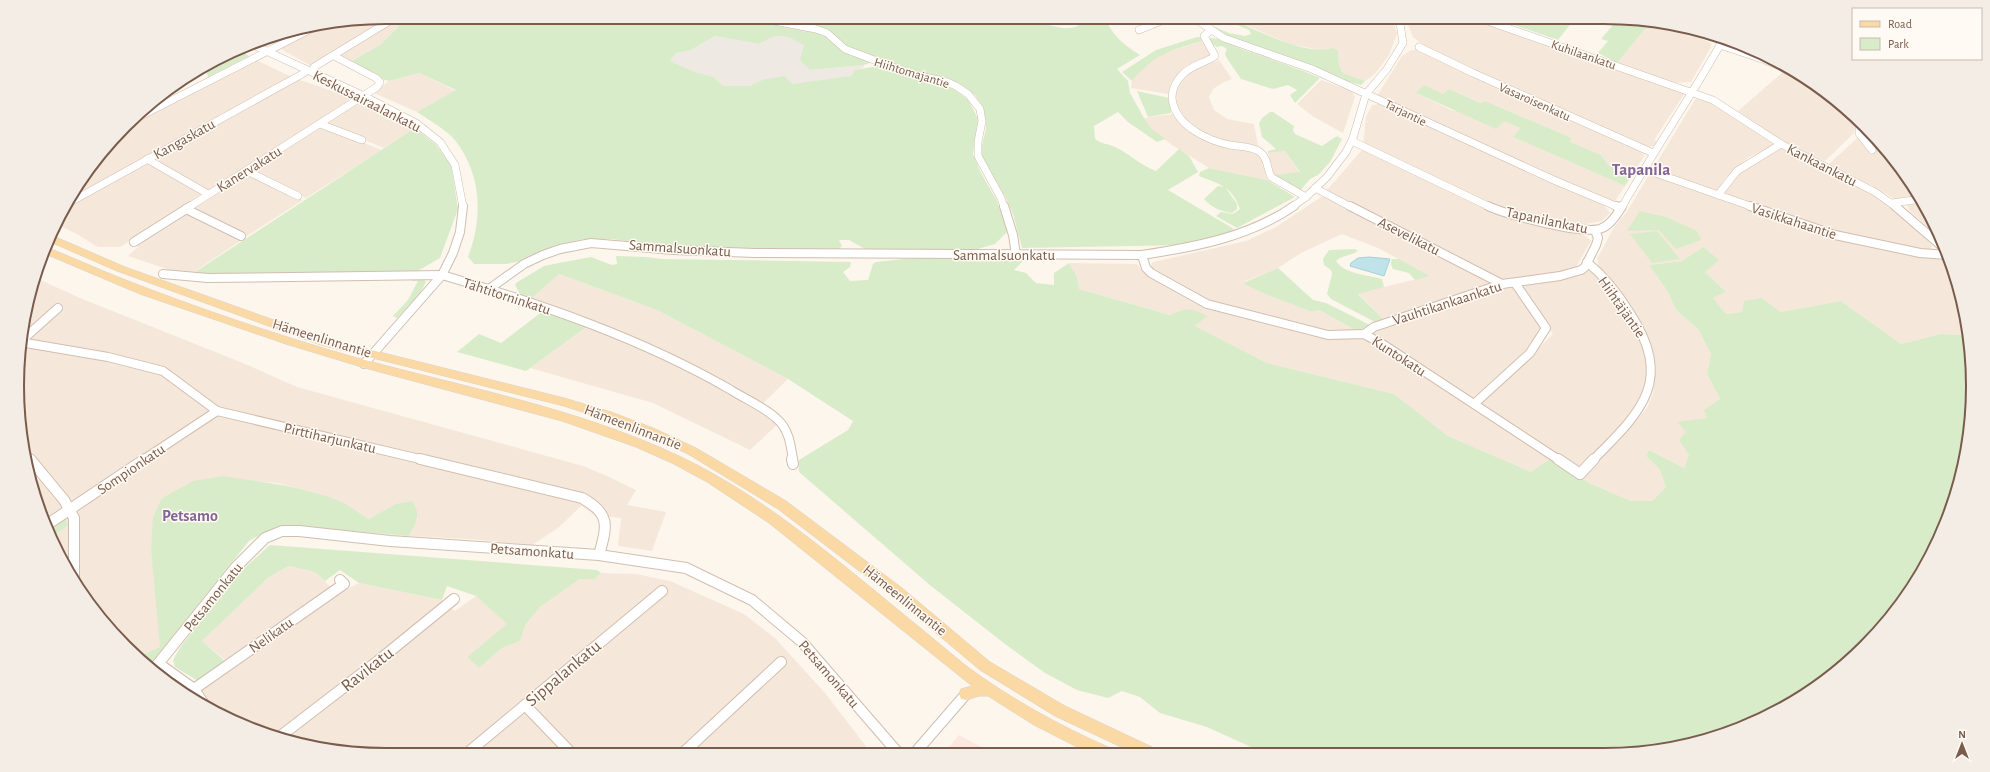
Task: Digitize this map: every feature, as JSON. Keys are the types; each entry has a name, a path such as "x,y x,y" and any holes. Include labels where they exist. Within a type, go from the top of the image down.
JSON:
{"main road":[{"name":"Hämeenlinnantie","path":"55,240 121,270 325,342 487,381 607,415 649,431 692,451 782,505 897,592 986,666 1060,711 1138,748"},
{"name":"Hämeenlinnantie","path":"50,252 110,278 210,315 364,364 571,418 640,443 680,462 728,488 771,516 966,673 1052,727 1095,748"},
{"path":"966,673 969,682 966,694"},
{"path":"966,694 979,690 992,690"}],"street":[{"path":"314,67 385,24"},
{"name":"Hiihtomajantie","path":"790,24 816,29 827,33 845,49 911,74 952,84 968,94 980,109 982,121 978,142 978,156 1001,198 1013,235 1016,255"},
{"path":"1139,30 1154,24"},
{"name":"Tarjantie","path":"1202,24 1210,30 1241,45 1312,69 1556,181 1621,208"},
{"name":"Sammalsuonkatu","path":"489,289 524,264 543,255 560,249 591,243 674,250 755,253 1016,255 1142,255 1196,247 1245,232 1288,212 1315,188 1340,160 1352,141 1366,93 1387,68 1403,43 1400,24"},
{"name":"Kuhilaankatu","path":"1496,24 1692,91"},
{"path":"1210,30 1204,36 1215,56 1186,71 1175,84 1171,94 1172,106 1188,126 1204,136 1225,144 1259,152 1264,157 1271,177 1306,197"},
{"path":"164,101 303,34"},
{"name":"Tapanilankatu","path":"1352,141 1495,209 1540,222 1586,230 1601,229 1608,224 1621,208 1720,43"},
{"name":"Vasaroisenkatu","path":"1419,47 1473,73 1653,153"},
{"name":"Keskussairaalankatu","path":"258,48 364,96 416,123 440,142 455,165 463,208 460,232 449,265 442,275 364,364"},
{"name":"Kanervakatu","path":"134,242 377,87 380,82 376,78 334,56"},
{"name":"Kangaskatu","path":"76,199 304,73"},
{"name":"Kankaankatu","path":"1692,91 1722,105 1781,144 1875,192 1892,203 1936,242"},
{"path":"320,124 362,140"},
{"path":"1859,129 1859,133 1872,150"},
{"path":"1718,195 1730,177 1738,170 1753,158 1781,144"},
{"path":"147,160 208,194"},
{"name":"Vasikkahaantie","path":"1644,169 1835,235 1920,253 1941,254"},
{"path":"247,171 298,196"},
{"name":"Asevelikatu","path":"1315,188 1502,284"},
{"path":"1892,203 1915,200"},
{"path":"186,209 242,236"},
{"name":"Vauhtikankaankatu","path":"1364,334 1374,327 1502,284 1573,274 1585,267 1598,238 1595,230"},
{"name":"Kuntokatu","path":"1142,255 1146,268 1151,273 1207,304 1328,335 1364,334 1580,474"},
{"name":"Hiihtäjäntie","path":"1580,474 1635,417 1648,394 1653,367 1646,338 1630,312 1595,268 1587,262"},
{"name":"Tähtitorninkatu","path":"163,274 208,278 442,275 489,289 615,334 691,368 777,418 785,426 791,441 793,464"},
{"path":"1474,404 1530,354 1546,328 1515,283"},
{"path":"28,335 58,308"},
{"name":"Pirttiharjunkatu","path":"27,343 108,357 163,371 217,411 582,498 596,505 605,516 605,532 599,555"},
{"name":"Sompionkatu","path":"51,522 217,411"},
{"path":"32,462 64,500 74,518 74,570"},
{"name":"Petsamonkatu","path":"157,666 236,567 265,538 282,531 299,531 390,541 599,555 686,568 752,600 802,642 894,748"},
{"name":"Nelikatu","path":"194,688 344,584 340,580"},
{"name":"Sippalankatu","path":"473,748 662,591"},
{"name":"Ravikatu","path":"284,733 454,600"},
{"path":"688,748 781,662"},
{"path":"164,671 194,688 199,696"},
{"path":"919,748 966,694"},
{"path":"525,705 567,748"}],"shaded area":[{"path":"380,24 311,66 279,48 313,31 339,27"},
{"path":"386,24 399,26 380,45 350,62 341,57 345,51"},
{"path":"1243,24 1394,24 1397,34 1389,55 1375,74 1365,81 1343,73 1339,65 1338,51 1325,51 1290,44"},
{"path":"1408,24 1490,24 1683,91 1685,93 1654,140 1657,141 1654,146 1643,147 1429,50 1413,37"},
{"path":"1647,27 1692,35 1711,43 1711,47 1691,82 1674,83 1617,63"},
{"path":"715,36 759,44 775,36 788,37 805,45 810,70 864,65 863,68 855,70 851,76 823,81 792,84 762,80 749,86 723,86 714,77 695,72 670,61 676,53 693,49"},
{"path":"1202,41 1210,54 1210,57 1189,65 1179,73 1171,83 1168,94 1131,88 1132,81 1144,67 1162,54"},
{"path":"1411,50 1416,50 1479,78 1640,151 1645,156 1632,175 1608,165 1601,155 1569,142 1572,138 1485,101 1482,103 1449,89 1443,94 1424,86 1416,93 1451,110 1504,121 1520,128 1513,137 1625,186 1615,201 1609,202 1377,96 1402,56"},
{"path":"254,59 292,77 79,194 114,147 144,116"},
{"path":"1219,60 1232,79 1213,89 1209,97 1214,110 1227,119 1254,124 1258,146 1227,141 1207,134 1191,124 1177,108 1174,95 1179,83 1193,70"},
{"path":"1784,71 1824,99 1856,126 1854,133 1825,161 1795,148 1738,111"},
{"path":"419,73 456,91 417,112 374,93 389,81"},
{"path":"297,79 355,99 211,191 205,191 151,159"},
{"path":"1321,80 1352,91 1355,97 1343,133 1314,117 1297,104"},
{"path":"1696,98 1716,105 1776,145 1749,157 1726,177 1716,193 1653,169"},
{"path":"360,102 415,128 384,148 326,124 327,121"},
{"path":"1379,104 1602,203 1610,213 1602,221 1586,224 1571,224 1554,222 1498,208 1363,145 1366,117 1372,105"},
{"path":"1173,114 1184,126 1202,137 1254,151 1261,157 1267,180 1209,168 1172,145 1152,129 1144,118"},
{"path":"323,127 382,150 306,198 251,172 252,169 318,128"},
{"path":"1863,133 1891,166 1914,199 1899,201 1829,164"},
{"path":"1782,148 1880,198 1917,228 1932,245 1931,250 1929,252 1855,238 1721,195 1733,178 1756,160"},
{"path":"1362,150 1502,215 1569,231 1587,237 1591,241 1575,269 1555,274 1498,281 1327,194 1327,190"},
{"path":"1285,151 1300,173 1273,175 1268,153"},
{"path":"147,161 203,193 201,196 120,247 98,247 61,226 74,203"},
{"path":"246,173 303,200 247,236 190,210"},
{"path":"1649,175 1653,175 1843,240 1882,250 1943,259 1954,292 1962,335 1940,334 1901,344 1841,301 1780,312 1742,312 1726,314 1713,298 1726,292 1705,272 1703,247 1682,261 1649,265 1668,292 1676,310 1698,329 1711,354 1707,374 1720,399 1705,410 1707,417 1686,433 1689,455 1684,468 1649,450 1646,456 1660,470 1666,487 1652,501 1631,501 1589,483 1582,478 1647,408 1653,394 1656,367 1648,338 1627,303 1598,265 1597,259 1613,229 1628,210"},
{"path":"1321,197 1326,197 1494,284 1384,320 1358,293 1430,276 1378,248 1342,234 1301,253 1278,268 1243,282 1265,294 1312,312 1319,310 1357,331 1324,332 1209,303 1152,270 1151,264 1153,262 1246,241 1276,227"},
{"path":"1917,204 1930,229 1909,210 1907,205"},
{"path":"186,211 243,239 191,274 170,270 128,256 137,248 140,240"},
{"path":"1069,263 1137,264 1146,275 1209,309 1315,337 1368,339 1551,458 1531,472 1448,436 1394,394 1267,363 1195,326 1181,310 1170,315 1079,289 1077,277"},
{"path":"1596,270 1643,338 1649,366 1645,393 1632,415 1579,469 1481,404 1553,334 1518,286"},
{"path":"559,274 657,310 788,379 757,409 778,424 750,450 653,403 530,368 594,322 529,301"},
{"path":"40,280 80,298 243,363 297,387 583,466 636,490 627,505 666,512 652,551 618,546 621,518 595,515 581,506 558,528 532,545 470,539 409,536 418,518 396,505 369,519 339,501 313,492 277,483 255,481 160,648 143,655 114,625 85,587 72,567 56,534 67,525 61,512 50,519 36,481 49,474 31,451 27,433 25,410 25,362 31,315"},
{"path":"1509,286 1514,286 1542,328 1522,355 1472,398 1371,334 1406,320"},
{"path":"289,566 315,572 338,594 359,583 442,600 455,611 476,596 508,624 467,657 479,668 502,648 520,641 526,624 540,607 580,579 595,579 601,573 636,574 670,581 744,614 775,638 825,693 867,748 386,748 339,745 292,736 270,729 226,711 189,689 226,661 202,641 269,577"},
{"path":"959,735 984,748 948,748"}],"green space":[{"path":"392,24 777,24 815,30 872,62 864,65 810,70 800,60 804,45 788,37 775,36 759,44 715,36 691,50 676,53 670,61 695,72 714,77 723,86 749,86 762,80 785,76 792,84 851,76 855,70 878,66 956,90 969,101 978,119 973,154 981,173 997,201 1008,231 995,244 974,250 865,249 849,240 839,240 842,246 836,251 675,248 612,239 584,239 555,245 521,261 507,264 474,264 468,257 473,242 478,211 475,181 470,166 454,139 442,128 417,112 456,90 419,73 389,81 379,78 350,62 380,45 399,26"},
{"path":"803,24 1046,24 1062,28 1071,28 1080,24 1108,24 1114,34 1122,42 1140,55 1117,69 1128,81 1130,93 1144,118 1152,129 1165,139 1157,142 1128,122 1118,112 1094,126 1095,139 1120,150 1156,171 1179,149 1189,156 1198,172 1168,190 1234,229 1223,236 1187,245 1022,248 1013,214 1005,196 983,163 980,153 986,129 985,115 981,104 975,95 962,86 913,73 847,48"},
{"path":"1235,24 1243,24 1295,45 1322,50 1333,48 1338,51 1339,65 1343,73 1365,81 1361,85 1338,79 1225,36 1213,26 1229,33 1245,36 1251,34 1249,30"},
{"path":"1511,24 1571,24 1558,40"},
{"path":"1613,24 1647,27 1617,63 1598,53 1608,41 1601,39"},
{"path":"1200,37 1202,41 1171,51 1156,59 1140,72 1132,81 1122,72 1156,50"},
{"path":"1210,38 1223,41 1320,78 1295,103 1290,95 1297,90 1288,85 1273,89 1241,79 1225,54 1227,49 1222,46 1217,47 1211,43"},
{"path":"283,39 272,44 270,43"},
{"path":"244,53 249,56 208,77 206,71 226,61"},
{"path":"1424,85 1443,94 1449,89 1481,103 1485,101 1572,138 1570,142 1601,155 1608,165 1632,175 1625,186 1513,137 1520,128 1504,121 1496,129 1416,93"},
{"path":"1137,91 1169,98 1171,113 1148,117"},
{"path":"1270,112 1273,112 1294,126 1293,130 1295,134 1322,146 1337,136 1342,139 1330,162 1318,175 1310,179 1300,191 1273,175 1300,172 1285,151 1268,153 1268,151 1276,149 1262,137 1259,123 1262,118"},
{"path":"415,128 436,145 451,165 458,209 440,258 416,272 192,274"},
{"path":"1209,168 1267,180 1295,197 1237,228 1216,216 1221,212 1233,214 1240,209 1237,201 1229,191 1219,184 1199,176 1200,172"},
{"path":"1218,186 1225,187 1237,204 1237,209 1232,213 1216,209 1204,199"},
{"path":"1640,211 1666,217 1697,231 1701,240 1676,249 1659,230 1627,231"},
{"path":"1657,231 1680,259 1652,263 1630,234"},
{"path":"1703,247 1719,260 1705,272 1726,292 1713,298 1726,314 1742,312 1744,301 1762,298 1780,312 1841,301 1901,344 1940,334 1962,335 1966,386 1963,433 1954,480 1947,502 1929,546 1918,567 1905,587 1876,625 1843,658 1805,687 1785,700 1764,711 1720,729 1698,736 1651,745 1604,748 1253,748 1207,727 1160,713 1140,697 1122,691 1108,698 1077,690 1045,673 1005,644 931,586 799,472 799,460 848,430 853,421 788,379 657,310 559,274 529,301 523,299 515,285 544,266 591,257 612,265 617,264 616,256 662,259 851,262 850,267 843,272 850,281 868,280 873,264 876,262 914,258 1025,259 1014,270 1026,273 1036,283 1054,285 1054,273 1069,263 1077,277 1079,289 1170,315 1185,310 1197,311 1207,316 1195,326 1267,363 1394,394 1448,436 1531,472 1551,458 1589,483 1631,501 1652,501 1666,487 1660,470 1646,456 1649,450 1684,468 1689,455 1679,440 1686,432 1677,422 1707,418 1704,410 1720,399 1707,374 1711,354 1698,329 1676,310 1668,292 1649,265 1682,261"},
{"path":"1355,249 1358,251 1336,261 1345,269 1350,271 1382,279 1384,287 1358,294 1384,320 1377,323 1331,299 1327,294 1332,274 1331,270 1324,265 1323,259 1329,250"},
{"path":"1392,259 1399,259 1430,276 1415,280 1409,273 1393,269 1391,264"},
{"path":"1278,268 1313,300 1326,303 1370,325 1357,331 1319,310 1312,312 1265,294 1243,283"},
{"path":"413,278 423,278 426,282 420,293 397,318 393,316 408,300 418,281 412,281"},
{"path":"543,311 588,326 526,371 457,352 479,334 501,343"},
{"path":"223,476 309,491 341,502 369,519 396,504 412,501 417,511 417,519 409,536 285,525 267,531 249,541 152,662 143,655 160,647 151,547 153,517 162,498 193,481"},
{"path":"65,519 68,525 56,534 52,525 59,520"},
{"path":"270,545 597,570 601,573 595,579 580,579 540,607 526,624 520,641 502,648 479,668 467,657 507,624 476,596 447,586 442,600 359,583 340,570 325,581 315,572 289,566 269,577 202,641 226,662 198,681 175,667 173,660 181,646 239,573"}],"water":[{"path":"1369,257 1390,259 1384,276 1350,266 1351,263 1358,258"}],"district":[{"name":"Tapanila","path":"1641,169"},
{"name":"Petsamo","path":"190,515"}]}
